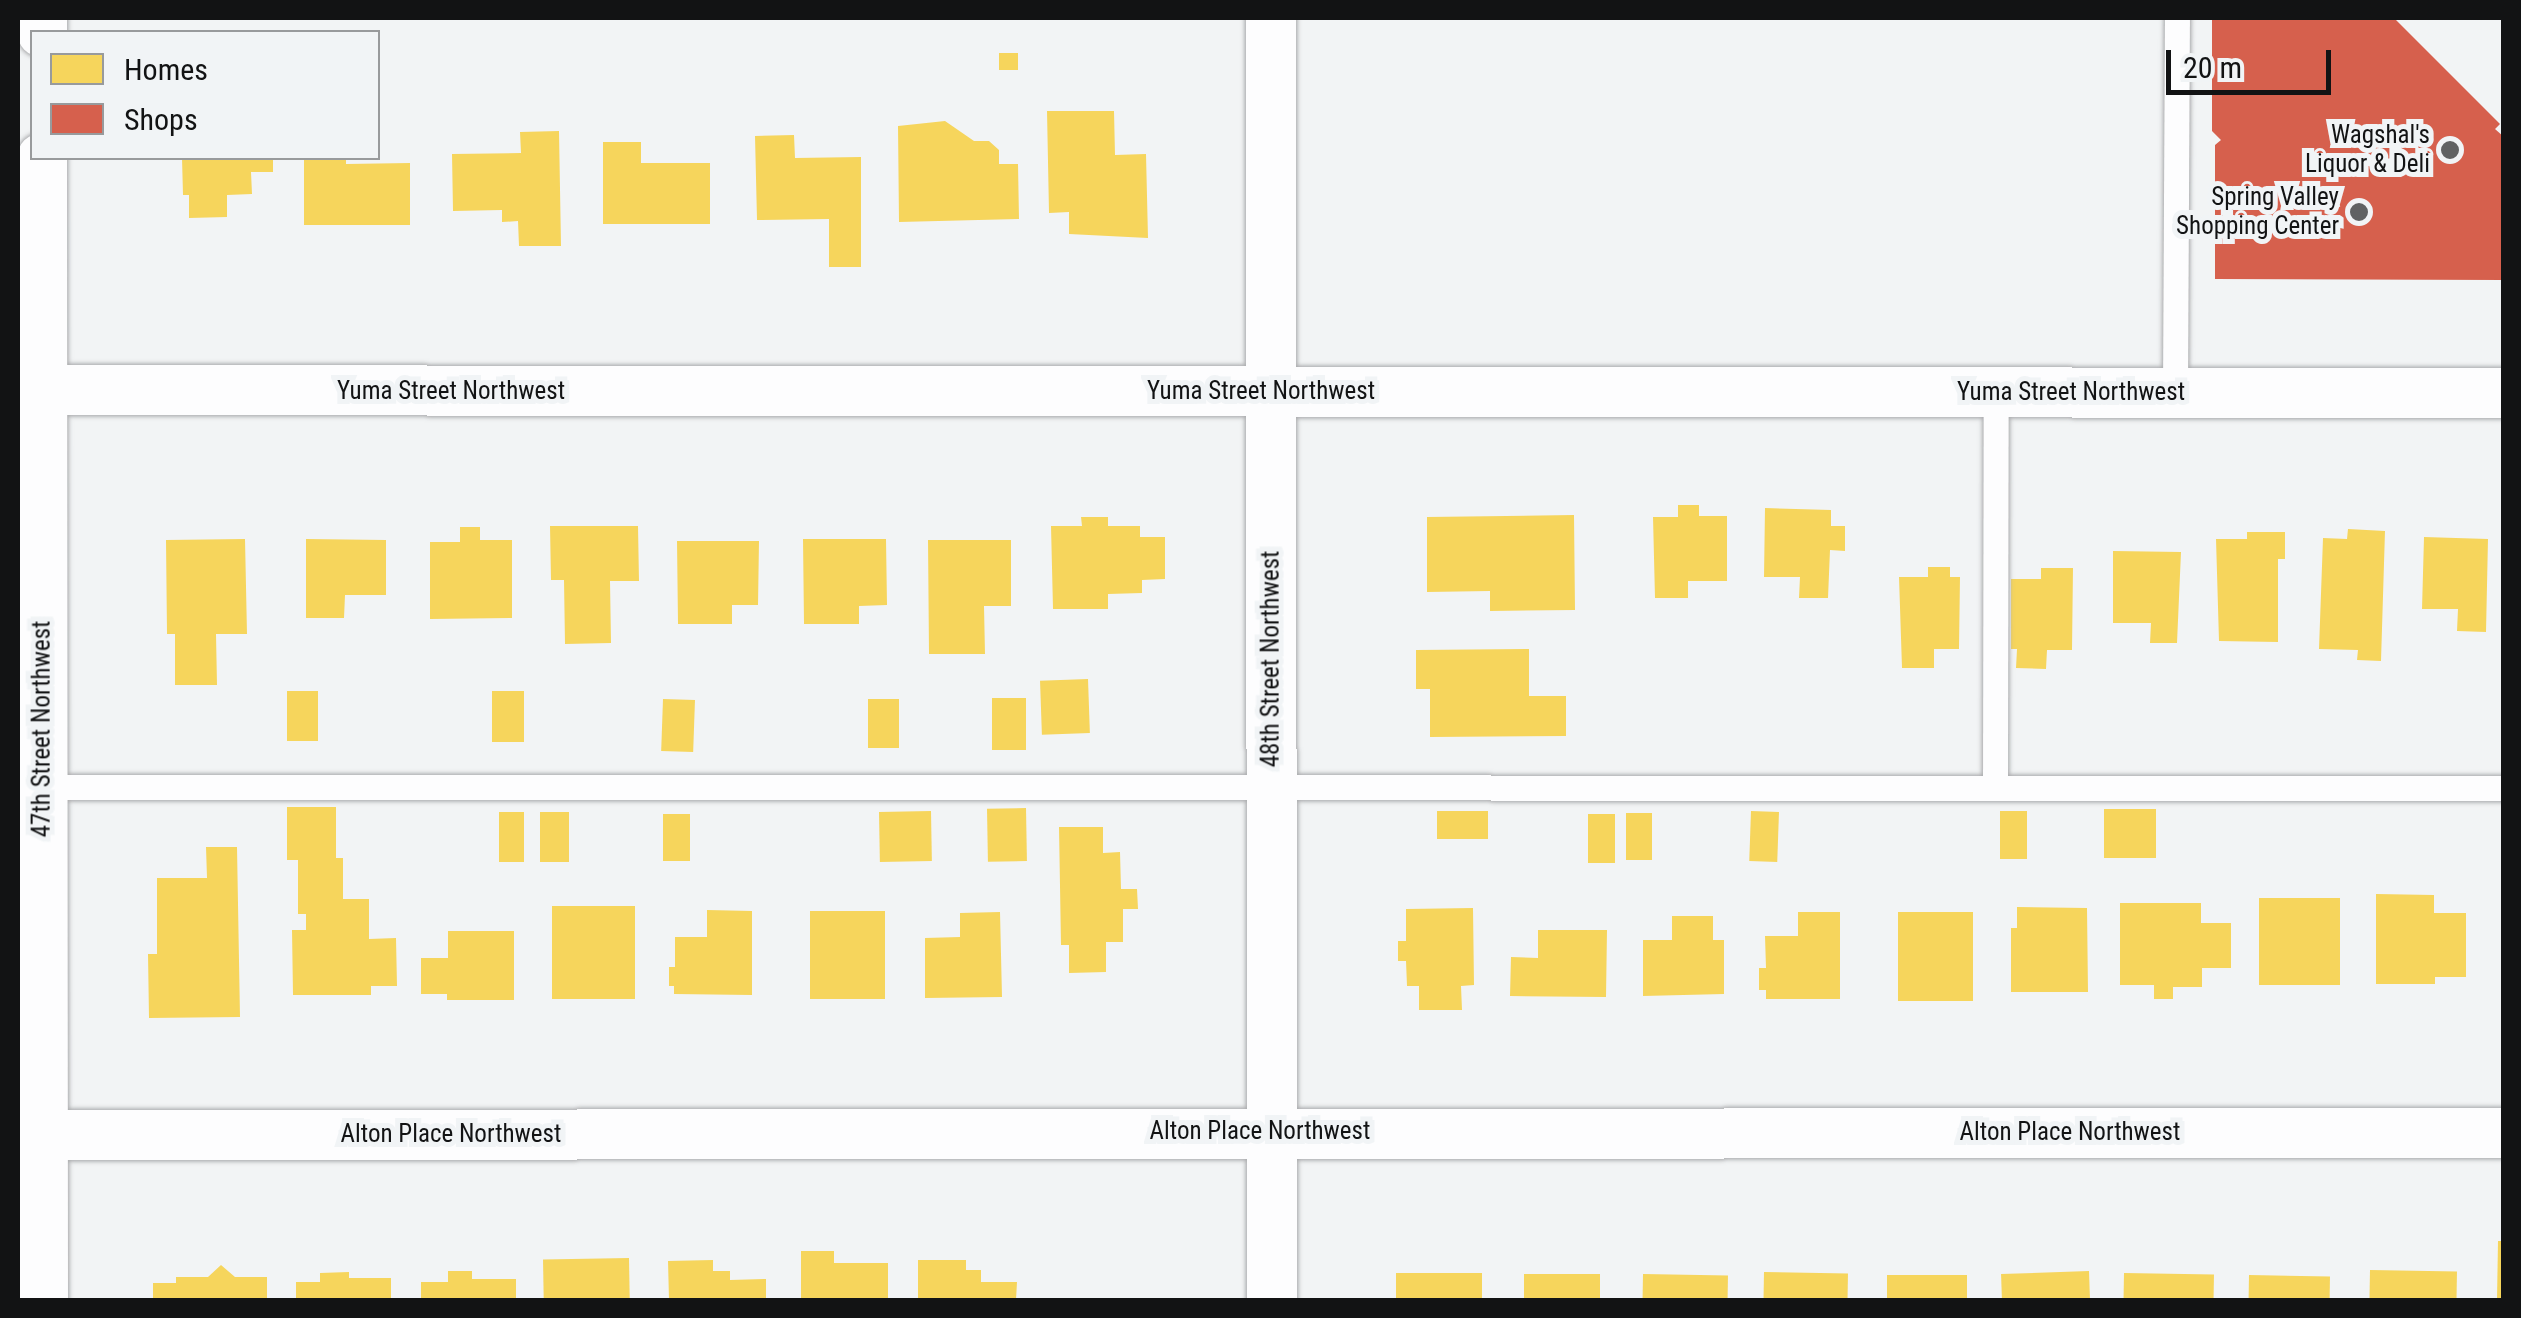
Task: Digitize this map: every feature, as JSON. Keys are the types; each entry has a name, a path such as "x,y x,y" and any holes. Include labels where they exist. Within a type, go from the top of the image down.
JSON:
{"street":[{"name":"48th Street Northwest","path":"1271,18 1272,1300"},
{"name":"47th Street Northwest","path":"42,160 30,390 30,1135 42,1300"},
{"name":"Yuma Street Northwest","path":"30,390 2504,393"},
{"name":"Alton Place Northwest","path":"30,1135 2504,1133"}],"lane":[{"path":"2175,392 2177,18"},
{"path":"1995,788 1996,392"},
{"path":"30,787 1272,784 2504,788"}],"building: Homes":[{"path":"999,53 1018,53 1018,70 999,70"},
{"path":"1047,111 1114,111 1115,155 1146,154 1148,238 1069,234 1069,212 1049,213"},
{"path":"945,121 974,141 989,141 999,150 999,164 1018,164 1019,219 899,222 898,126"},
{"path":"559,131 561,246 519,246 518,221 502,222 502,210 453,211 452,154 521,153 520,132"},
{"path":"794,135 795,158 861,157 861,267 829,267 829,219 757,220 755,136"},
{"path":"603,142 641,142 641,163 710,163 710,224 603,224"},
{"path":"182,160 273,160 273,172 251,172 252,194 227,195 227,217 189,218 189,195 183,195"},
{"path":"304,160 410,163 410,225 304,225"},
{"path":"1678,505 1699,505 1699,516 1727,516 1727,581 1688,581 1688,598 1655,598 1653,517 1678,517"},
{"path":"1765,508 1831,510 1831,526 1845,526 1845,551 1830,550 1828,598 1799,598 1800,577 1764,577"},
{"path":"1574,515 1575,610 1490,611 1490,591 1427,592 1427,517"},
{"path":"1081,517 1108,517 1108,526 1140,526 1140,537 1165,537 1165,579 1142,580 1142,593 1108,594 1108,609 1053,609 1051,526 1082,526"},
{"path":"550,526 638,526 639,581 610,581 611,643 565,644 564,580 551,580"},
{"path":"460,527 480,527 480,540 512,540 512,618 430,619 430,542 460,542"},
{"path":"2348,529 2385,531 2381,661 2357,660 2358,650 2319,649 2323,538 2347,539"},
{"path":"2247,532 2285,532 2285,559 2278,559 2278,642 2219,641 2216,539 2247,539"},
{"path":"2424,537 2488,539 2486,632 2457,631 2458,609 2422,609"},
{"path":"245,539 247,634 216,634 217,685 175,685 175,634 167,634 166,540"},
{"path":"306,539 386,540 386,595 345,595 344,618 306,618"},
{"path":"803,539 886,539 887,605 859,606 859,624 804,624"},
{"path":"928,540 1011,540 1011,606 984,606 985,654 929,654"},
{"path":"677,541 759,541 758,605 732,605 732,624 678,624"},
{"path":"2113,551 2181,552 2177,643 2150,643 2151,623 2113,623"},
{"path":"1928,567 1950,567 1950,577 1960,577 1959,649 1934,649 1934,668 1902,668 1899,577 1928,577"},
{"path":"2041,568 2073,568 2072,650 2047,650 2046,669 2016,668 2017,649 2011,649 2011,579 2041,579"},
{"path":"1529,649 1529,696 1566,696 1566,736 1430,737 1430,689 1416,689 1416,650"},
{"path":"1088,679 1090,733 1042,735 1040,681"},
{"path":"287,691 318,691 318,741 287,741"},
{"path":"492,691 524,691 524,742 492,742"},
{"path":"992,698 1026,698 1026,750 992,750"},
{"path":"663,699 695,700 693,752 661,751"},
{"path":"868,699 899,699 899,748 868,748"},
{"path":"287,807 336,807 336,858 343,858 343,899 369,899 369,939 396,938 397,986 371,986 371,995 293,995 292,930 306,930 306,914 298,914 298,860 287,860"},
{"path":"1026,808 1027,861 988,862 987,809"},
{"path":"2104,809 2156,809 2156,858 2104,858"},
{"path":"931,811 932,861 880,862 879,812"},
{"path":"1437,811 1488,811 1488,839 1437,839"},
{"path":"1751,811 1779,812 1777,862 1749,861"},
{"path":"2000,811 2027,811 2027,859 2000,859"},
{"path":"499,812 524,812 524,862 499,862"},
{"path":"540,812 569,812 569,862 540,862"},
{"path":"1626,813 1652,813 1652,860 1626,860"},
{"path":"663,814 690,814 690,861 663,861"},
{"path":"1588,814 1615,814 1615,863 1588,863"},
{"path":"1059,827 1103,827 1103,853 1120,852 1121,889 1137,889 1138,909 1123,909 1123,942 1106,942 1106,972 1069,973 1069,945 1061,945"},
{"path":"206,847 237,847 240,1017 149,1018 148,954 157,954 157,878 207,878"},
{"path":"2376,894 2434,895 2434,913 2466,913 2466,977 2435,977 2435,984 2376,984"},
{"path":"2259,898 2340,898 2340,985 2259,985"},
{"path":"2120,903 2201,903 2201,923 2231,923 2231,968 2202,968 2202,987 2173,987 2173,999 2154,999 2154,985 2120,985"},
{"path":"552,906 635,906 635,999 552,999"},
{"path":"2017,907 2087,908 2088,992 2011,992 2011,928 2017,928"},
{"path":"1473,908 1474,985 1461,986 1462,1010 1419,1010 1419,986 1407,986 1406,961 1398,961 1398,941 1406,941 1406,909"},
{"path":"707,910 752,911 752,995 674,994 674,986 669,986 669,967 675,967 675,937 707,937"},
{"path":"810,911 885,911 885,999 810,999"},
{"path":"1000,912 1002,997 925,998 925,938 960,937 960,913"},
{"path":"1798,912 1840,912 1840,999 1766,999 1766,990 1759,990 1759,968 1766,968 1765,936 1798,936"},
{"path":"1898,912 1973,912 1973,1001 1898,1001"},
{"path":"1672,916 1713,916 1713,940 1724,940 1724,994 1643,996 1643,940 1672,940"},
{"path":"1538,930 1607,930 1606,997 1510,996 1511,957 1538,958"},
{"path":"448,931 514,931 514,1000 447,1000 447,994 421,994 421,958 448,958"},
{"path":"2498,1241 2504,1241 2504,1300 2497,1300"},
{"path":"801,1251 834,1251 834,1263 888,1263 888,1300 801,1300"},
{"path":"629,1258 630,1300 544,1300 543,1260"},
{"path":"713,1260 713,1271 730,1271 730,1280 766,1279 766,1300 669,1300 668,1261"},
{"path":"918,1260 966,1260 966,1270 981,1270 981,1282 1017,1282 1016,1300 918,1300"},
{"path":"221,1265 235,1277 267,1277 267,1300 153,1300 153,1283 176,1283 176,1277 208,1277"},
{"path":"2370,1270 2457,1272 2456,1300 2369,1300"},
{"path":"448,1271 472,1271 472,1279 516,1279 516,1300 421,1300 421,1282 448,1282"},
{"path":"2089,1271 2090,1300 2002,1300 2001,1274"},
{"path":"349,1272 349,1278 391,1278 391,1300 296,1300 296,1282 320,1282 320,1273"},
{"path":"1764,1272 1848,1273 1848,1300 1764,1300"},
{"path":"1396,1273 1482,1273 1482,1300 1396,1300"},
{"path":"2124,1273 2214,1275 2214,1300 2124,1300"},
{"path":"1524,1274 1600,1274 1600,1300 1524,1300"},
{"path":"1643,1274 1728,1275 1728,1300 1643,1300"},
{"path":"1887,1275 1967,1275 1967,1300 1887,1300"},
{"path":"2249,1275 2330,1276 2330,1300 2249,1300"}],"building: Shops":[{"name":"Spring Valley Shopping Center","path":"2212,18 2394,18 2500,124 2495,129 2504,137 2504,280 2215,279 2215,145 2221,140 2212,131"}],"place":[{"name":"Wagshal's Liquor & Deli","path":"2450,150"},
{"name":"Spring Valley Shopping Center","path":"2359,212"}]}
